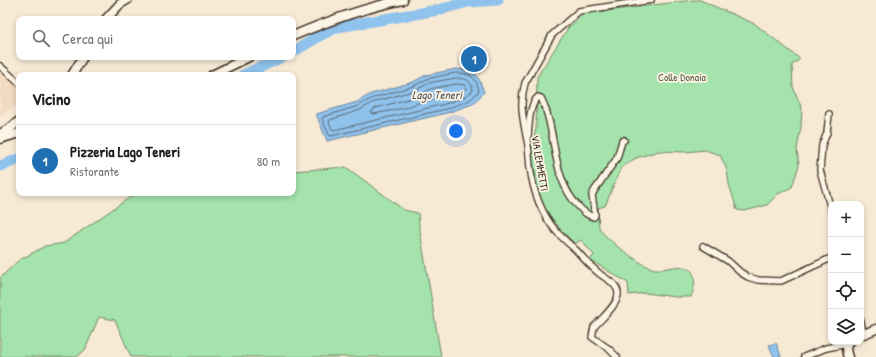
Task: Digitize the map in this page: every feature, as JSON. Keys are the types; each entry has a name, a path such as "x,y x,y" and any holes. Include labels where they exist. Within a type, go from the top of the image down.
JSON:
{"main road":[{"path":"109,16 120,4 127,0"},
{"path":"296,35 337,18 373,6 403,0"},
{"path":"74,72 81,60"},
{"path":"218,72 243,60"},
{"path":"0,134 16,124"},
{"path":"0,139 16,134"},
{"path":"864,333 876,329"},
{"path":"848,345 846,352 848,357"}],"street":[{"name":"VIA LEMMETTI","path":"617,357 609,349 592,337 594,326 603,318 615,303 618,293 616,287 612,282 596,271 560,235 544,215 538,204 530,168 527,140 521,109 525,83 552,35 579,11 652,0"},
{"path":"0,66 16,81"},
{"path":"527,140 531,113 536,98 538,97 541,98 544,104 558,170 562,179 574,202 590,216 594,217 592,195 617,158 622,141 624,140"},
{"path":"829,201 820,170 822,145 827,133 830,114"},
{"path":"703,246 728,261 748,277 758,280 782,281 828,259"},
{"path":"804,357 826,348 839,345"}],"shaded area":[{"path":"0,71 16,86 16,105 0,117"}],"green space":[{"name":"Colle Donaia","path":"700,0 755,24 800,59 792,65 793,87 802,109 801,127 797,149 799,165 792,187 778,194 767,205 745,211 737,210 729,184 727,170 720,155 705,150 686,152 659,151 636,158 621,168 605,206 598,208 599,227 602,232 615,245 649,267 659,269 685,267 694,274 694,286 691,297 676,297 645,293 629,295 628,283 590,260 594,255 581,240 575,244 560,229 543,206 537,187 531,151 536,129 537,77 568,28 583,14"},
{"path":"346,167 404,210 418,213 441,357 131,357 115,320 99,317 85,350 77,357 0,357 0,278 18,261 45,246 64,243 132,196 296,196 296,171"}],"water":[{"name":"Lago Teneri","path":"456,69 472,72 480,81 484,92 473,104 447,113 327,141 316,114 357,102 371,94 413,82 426,75"},
{"path":"776,343 781,356 774,357 769,345"}],"waterway":[{"path":"296,50 321,35 338,27 438,10 468,2 498,0"},
{"path":"250,72 276,60"},
{"path":"0,166 16,160"}],"place":[{"name":"Pizzeria Lago Teneri","path":"474,59"}]}
